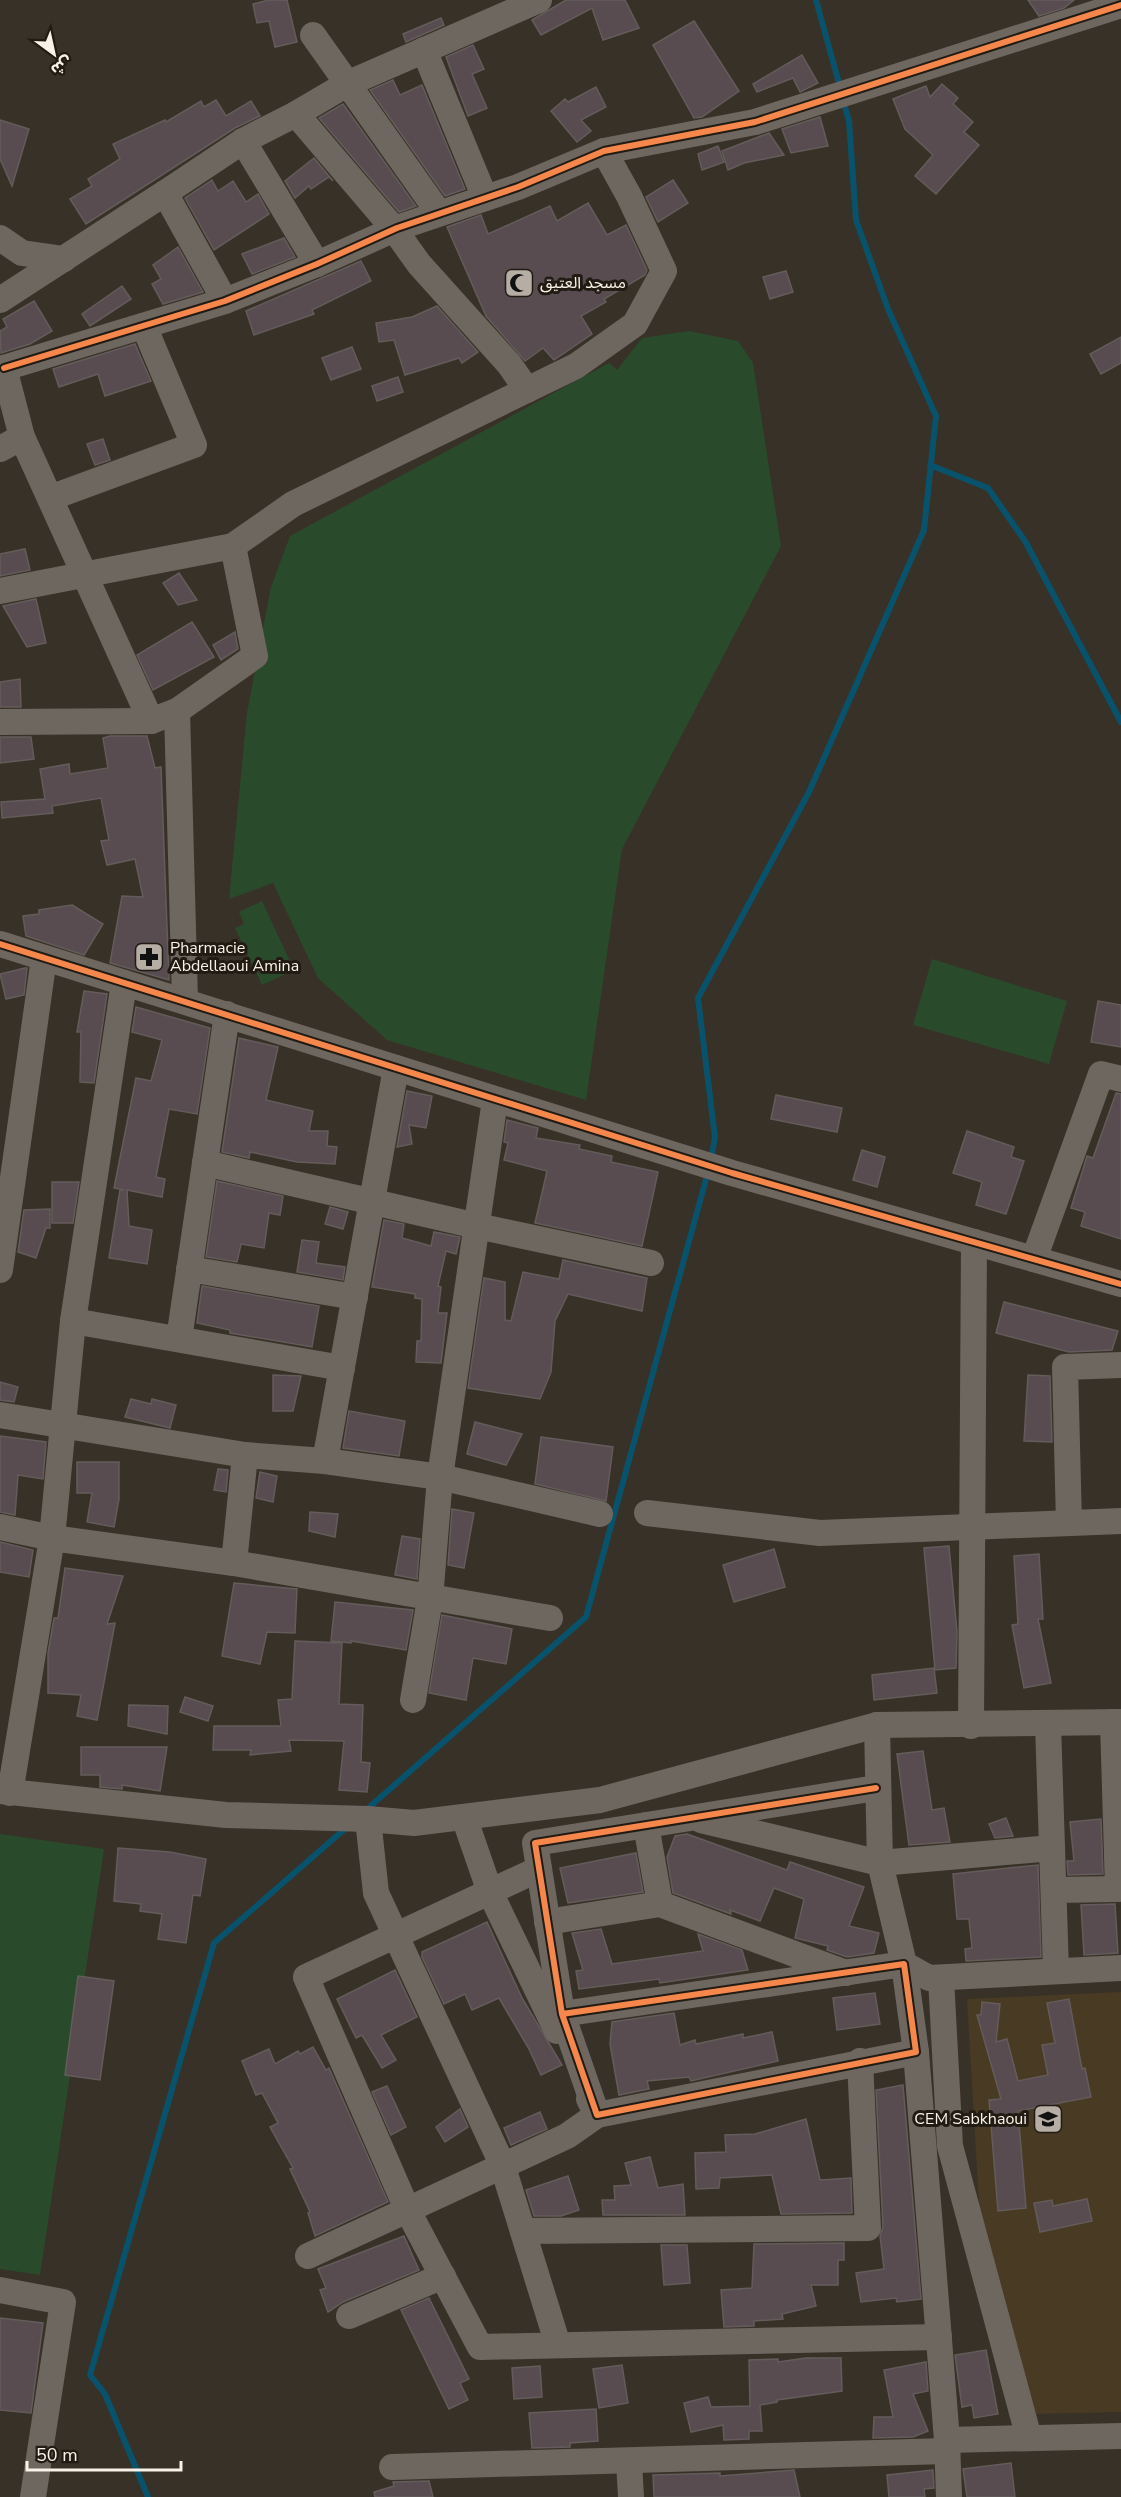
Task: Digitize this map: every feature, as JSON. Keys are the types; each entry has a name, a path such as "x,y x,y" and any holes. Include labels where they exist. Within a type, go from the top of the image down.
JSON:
{"street":[{"path":"0,300 243,141 347,84 539,0"},
{"path":"151,721 50,498 11,443 2,369 225,301 317,264 394,229 485,198 604,151 755,122 1121,5"},
{"path":"313,35 439,213"},
{"path":"424,50 485,198"},
{"path":"296,114 394,229 419,264 509,364 527,390"},
{"path":"243,141 317,264"},
{"path":"0,591 233,546 293,504 576,366 635,324 664,272 629,196 604,151"},
{"path":"165,194 225,301"},
{"path":"0,238 22,253 64,259"},
{"path":"50,498 194,445 144,326"},
{"path":"0,722 151,721 177,711 255,656 233,546"},
{"path":"177,711 186,1001"},
{"path":"0,944 732,1173 1121,1284"},
{"path":"0,1270 44,958"},
{"path":"124,983 73,1321 61,1425 52,1538 5,1792 226,1815 368,1819 414,1823 600,1800 877,1725 971,1726 1117,1722 1118,1889 1054,1890"},
{"path":"179,1339 227,1014"},
{"path":"325,1461 396,1068"},
{"path":"1035,1259 1101,1074 1121,1079"},
{"path":"413,1700 430,1599 440,1477 495,1100"},
{"path":"205,1163 477,1226 651,1263"},
{"path":"971,1726 974,1242"},
{"path":"189,1269 355,1297"},
{"path":"73,1321 342,1368"},
{"path":"1070,1523 1065,1367 1121,1365"},
{"path":"0,1415 245,1455 325,1461 440,1477 600,1514"},
{"path":"234,1563 245,1455"},
{"path":"647,1514 820,1533 1121,1521"},
{"path":"0,1527 52,1538 234,1563 430,1599 550,1618"},
{"path":"1048,1724 1056,1971"},
{"path":"877,1725 876,1788 880,1863 904,1964 916,2052 939,2337 949,2497"},
{"path":"597,2115 562,2014 535,1842 876,1788"},
{"path":"464,1817 490,1892 597,2115"},
{"path":"690,1818 880,1863 1052,1848"},
{"path":"368,1819 376,1893 502,2164 558,2345"},
{"path":"646,1825 660,1904"},
{"path":"539,1869 306,1977 407,2209 480,2347 939,2337"},
{"path":"547,1922 660,1904 849,1974"},
{"path":"562,2014 849,1974 904,1964 929,1978 1121,1968"},
{"path":"941,1978 950,2146 1029,2438"},
{"path":"308,2256 502,2164 567,2136 597,2115 860,2061 916,2052"},
{"path":"523,2231 868,2228 860,2061"},
{"path":"349,2316 443,2276"},
{"path":"0,2290 63,2302 33,2497"},
{"path":"392,2467 629,2460 947,2445 1029,2438 1121,2436"},
{"path":"629,2460 631,2497"}],"shaded area":[{"name":"CEM Sabkhaoui","path":"1121,1992 1121,2412 1036,2414 981,2238 967,1999"}],"green space":[{"path":"689,331 738,341 753,363 781,546 622,849 586,1100 387,1040 318,978 273,883 229,899 247,713 271,587 290,536 609,363 617,370 642,338"},
{"path":"262,901 294,970 262,985 235,928 244,924 239,912"},
{"path":"932,959 1067,1001 1049,1064 913,1025"},
{"path":"0,1834 104,1849 40,2275 0,2269"}],"building":[{"path":"269,0 287,0 297,42 275,47 269,21 257,23 253,4"},
{"path":"566,0 625,0 639,28 603,40 592,8 541,35 532,20"},
{"path":"1028,0 1074,0 1064,8 1039,16"},
{"path":"441,18 444,25 406,42 403,34"},
{"path":"694,21 739,91 702,117 694,118 653,45"},
{"path":"473,45 484,69 472,74 487,108 468,116 446,57"},
{"path":"802,55 818,83 800,92 793,78 757,92 753,84"},
{"path":"393,80 400,95 422,85 465,189 445,196 370,90"},
{"path":"942,84 958,98 953,104 973,122 964,132 979,145 936,194 915,176 933,155 905,129 893,99 926,86 930,97"},
{"path":"596,87 606,107 581,120 591,131 577,142 551,111 565,99 568,102"},
{"path":"216,100 226,116 251,101 260,116 235,128 86,224 70,199 92,186 88,179 120,159 113,144 165,120 166,122 201,101 204,107"},
{"path":"343,104 416,206 399,212 319,118"},
{"path":"820,117 828,146 791,153 782,129"},
{"path":"0,120 29,129 12,186 0,159"},
{"path":"769,133 784,155 744,163 728,170 722,151"},
{"path":"718,146 724,162 702,170 698,154"},
{"path":"314,158 333,181 329,177 311,189 309,186 295,198 285,181"},
{"path":"212,180 218,191 233,181 246,202 258,194 269,214 214,250 185,198"},
{"path":"673,180 688,203 658,222 646,197"},
{"path":"588,203 607,235 626,225 647,270 645,275 604,299 606,302 581,316 592,334 554,360 543,348 525,361 486,316 447,227 481,215 488,234 550,206 557,221"},
{"path":"284,238 295,257 252,274 242,254"},
{"path":"178,247 203,292 163,304 152,284 161,279 153,265"},
{"path":"361,261 371,281 312,310 314,314 254,335 246,311"},
{"path":"786,271 793,292 770,299 763,277"},
{"path":"122,286 131,299 90,326 82,314"},
{"path":"34,301 52,331 30,344 1,353 0,331 7,327 3,319"},
{"path":"437,306 478,352 462,363 459,358 405,375 394,340 379,342 376,323 412,317"},
{"path":"1121,337 1121,363 1101,374 1090,354"},
{"path":"135,344 151,381 105,396 98,374 59,387 53,369"},
{"path":"352,347 361,369 331,380 322,358"},
{"path":"398,377 403,392 377,401 372,386"},
{"path":"103,439 110,460 95,465 87,444"},
{"path":"25,549 30,570 0,576 0,554"},
{"path":"179,573 197,600 178,605 163,583"},
{"path":"36,599 46,643 27,647 3,606"},
{"path":"192,622 214,657 153,690 137,655"},
{"path":"235,632 238,649 221,660 213,645"},
{"path":"20,679 21,707 0,707 0,682"},
{"path":"147,736 155,768 161,767 169,980 110,963 122,896 143,897 135,859 107,865 101,841 109,840 101,798 52,806 53,813 2,818 1,802 45,799 40,769 69,764 70,774 108,768 103,738"},
{"path":"0,737 31,737 34,759 0,763"},
{"path":"72,905 103,924 84,955 26,936 23,916 39,914 39,910"},
{"path":"27,968 24,995 6,999 0,974"},
{"path":"84,991 107,994 94,1083 80,1082 81,1032 77,1032"},
{"path":"1098,1001 1121,1005 1121,1047 1091,1042"},
{"path":"136,1007 210,1028 197,1114 169,1109 156,1177 165,1179 162,1197 127,1190 129,1226 152,1230 147,1264 109,1258 120,1190 124,1190 114,1188 136,1078 151,1081 162,1040 132,1032"},
{"path":"239,1038 278,1047 266,1100 313,1111 309,1131 328,1131 327,1146 337,1147 335,1164 297,1162 250,1152 249,1158 222,1152"},
{"path":"407,1091 432,1096 426,1128 409,1125 412,1144 397,1147"},
{"path":"1116,1093 1121,1094 1121,1239 1081,1226 1085,1212 1071,1208 1087,1156 1093,1158"},
{"path":"776,1095 842,1108 837,1132 771,1119"},
{"path":"507,1120 538,1128 536,1138 580,1145 579,1149 612,1156 611,1162 658,1172 642,1246 535,1223 547,1171 504,1160 508,1143 504,1142"},
{"path":"967,1131 1014,1147 1011,1157 1024,1161 1006,1214 976,1205 982,1182 953,1173"},
{"path":"862,1150 885,1157 877,1187 853,1180"},
{"path":"217,1181 283,1196 280,1215 269,1213 264,1248 241,1244 237,1262 206,1257"},
{"path":"52,1182 79,1182 73,1223 52,1223"},
{"path":"330,1207 348,1212 343,1229 325,1224"},
{"path":"50,1209 50,1228 46,1228 36,1258 18,1252 24,1210"},
{"path":"384,1220 404,1224 402,1238 431,1246 434,1232 460,1237 456,1254 446,1251 438,1286 441,1287 438,1313 447,1313 441,1363 416,1362 417,1341 421,1341 422,1299 415,1298 415,1294 372,1287"},
{"path":"302,1240 319,1242 316,1263 345,1267 343,1280 297,1272"},
{"path":"563,1260 647,1278 642,1311 568,1294 555,1321 551,1372 540,1399 468,1388 484,1278 505,1282 505,1320 511,1321 523,1272 559,1279"},
{"path":"202,1286 319,1306 312,1347 230,1333 230,1330 197,1323"},
{"path":"1004,1302 1118,1331 1112,1350 1069,1352 996,1333"},
{"path":"273,1375 301,1376 293,1411 273,1411"},
{"path":"1028,1375 1050,1376 1052,1442 1024,1441"},
{"path":"0,1382 18,1387 14,1402 0,1400"},
{"path":"131,1399 151,1404 152,1399 176,1405 170,1428 125,1417"},
{"path":"349,1411 405,1421 399,1456 343,1448"},
{"path":"475,1422 522,1434 506,1465 467,1454"},
{"path":"0,1436 46,1442 43,1479 18,1475 15,1515 0,1512"},
{"path":"541,1437 613,1447 606,1501 535,1484"},
{"path":"77,1462 119,1462 119,1499 114,1527 87,1522 92,1493 77,1493"},
{"path":"218,1469 228,1470 226,1492 214,1490"},
{"path":"260,1472 277,1476 273,1502 256,1498"},
{"path":"452,1509 474,1513 464,1568 448,1565"},
{"path":"310,1512 338,1514 335,1537 309,1531"},
{"path":"402,1536 420,1539 417,1579 395,1575"},
{"path":"0,1542 33,1550 29,1577 0,1572"},
{"path":"949,1546 957,1632 956,1668 935,1670 924,1548"},
{"path":"774,1549 785,1587 734,1602 723,1565"},
{"path":"1039,1554 1043,1619 1038,1619 1051,1683 1024,1688 1012,1625 1018,1624 1014,1556"},
{"path":"65,1568 123,1576 107,1624 115,1623 97,1720 77,1716 81,1695 48,1693 48,1653 54,1618 58,1618"},
{"path":"234,1583 297,1589 295,1633 267,1632 260,1664 222,1656"},
{"path":"335,1602 413,1610 406,1650 351,1641 351,1643 331,1641"},
{"path":"442,1615 512,1629 506,1664 473,1658 466,1700 429,1693"},
{"path":"295,1641 342,1643 339,1704 363,1705 361,1762 370,1763 367,1792 339,1790 344,1741 289,1740 291,1751 250,1755 251,1750 213,1750 214,1726 281,1726 278,1700 292,1699"},
{"path":"934,1668 937,1693 874,1700 872,1675"},
{"path":"185,1697 213,1706 208,1721 180,1712"},
{"path":"129,1705 168,1706 167,1734 128,1726"},
{"path":"81,1747 167,1747 160,1791 122,1785 122,1789 100,1787 100,1775 81,1775"},
{"path":"923,1751 932,1810 944,1808 950,1842 909,1845 897,1754"},
{"path":"1006,1818 1013,1836 995,1838 989,1824"},
{"path":"1101,1819 1103,1874 1068,1875 1067,1861 1074,1861 1070,1822"},
{"path":"687,1834 787,1870 790,1862 864,1887 849,1926 879,1933 874,1953 847,1957 827,1950 828,1946 795,1938 804,1899 774,1888 760,1921 730,1910 731,1914 673,1893 667,1857 675,1836"},
{"path":"118,1848 170,1852 206,1859 200,1896 193,1895 186,1943 158,1939 162,1914 140,1911 141,1904 114,1901"},
{"path":"636,1853 643,1892 568,1903 560,1868"},
{"path":"1038,1865 1041,1957 966,1961 965,1949 972,1948 969,1919 957,1919 953,1874"},
{"path":"1115,1904 1118,1953 1084,1955 1081,1905"},
{"path":"487,1922 522,1998 562,2065 541,2075 529,2049 499,1998 472,2010 465,1994 444,2004 422,1957 422,1952"},
{"path":"601,1929 612,1964 703,1951 698,1934 742,1950 748,1970 660,1983 659,1979 579,1989 576,1971 583,1970 572,1933"},
{"path":"395,1970 417,2017 381,2035 396,2060 382,2068 362,2035 356,2038 337,1999"},
{"path":"78,1976 114,1981 100,2080 65,2075"},
{"path":"875,1993 880,2024 837,2030 833,1998"},
{"path":"1069,1999 1082,2069 1085,2068 1091,2097 1018,2111 1026,2208 998,2211 989,2100 1001,2099 977,2015 981,2015 982,2002 1000,2004 996,2042 1007,2039 1018,2081 1048,2075 1042,2045 1055,2043 1047,2003"},
{"path":"674,2013 680,2045 695,2040 696,2044 743,2034 743,2038 772,2032 778,2061 691,2081 689,2077 647,2081 649,2089 619,2095 610,2044 612,2022"},
{"path":"313,2047 326,2070 329,2068 388,2202 315,2236 308,2213 310,2212 290,2169 293,2168 270,2127 278,2123 262,2093 256,2095 242,2061 269,2049 275,2064 298,2051 300,2054"},
{"path":"903,2085 921,2299 897,2302 896,2298 861,2302 856,2273 884,2269 880,2236 883,2227 876,2090"},
{"path":"387,2086 406,2127 391,2135 372,2092"},
{"path":"460,2109 468,2127 445,2142 436,2127"},
{"path":"540,2112 547,2129 511,2145 504,2128"},
{"path":"806,2119 820,2180 851,2178 852,2213 781,2214 772,2175 720,2178 719,2188 696,2189 695,2153 726,2152 725,2135 755,2134"},
{"path":"650,2157 658,2188 683,2184 685,2215 603,2215 602,2200 615,2200 614,2186 631,2185 625,2163"},
{"path":"568,2176 579,2210 561,2216 534,2216 526,2190"},
{"path":"1087,2199 1092,2221 1040,2232 1034,2203 1052,2200 1053,2206"},
{"path":"404,2236 419,2270 343,2302 328,2312 320,2290 326,2288 318,2269"},
{"path":"844,2243 844,2260 838,2260 838,2285 811,2285 816,2306 782,2314 783,2319 754,2321 754,2326 724,2327 721,2290 752,2288 754,2244"},
{"path":"661,2245 687,2245 690,2283 664,2285"},
{"path":"429,2298 469,2379 460,2383 468,2400 449,2409 401,2310"},
{"path":"0,2318 43,2323 31,2413 0,2410"},
{"path":"986,2350 998,2414 974,2418 972,2405 962,2407 955,2355"},
{"path":"806,2358 841,2358 842,2391 777,2400 777,2402 760,2405 762,2431 749,2431 749,2439 724,2440 723,2425 691,2432 684,2403 708,2397 711,2407 750,2406 749,2360 778,2359 778,2362"},
{"path":"926,2362 928,2391 913,2394 928,2431 913,2437 873,2438 874,2417 893,2417 884,2370"},
{"path":"622,2365 628,2403 599,2408 593,2369"},
{"path":"540,2366 542,2397 514,2399 512,2368"},
{"path":"596,2409 598,2441 570,2443 570,2447 532,2448 529,2413"},
{"path":"1011,2463 1015,2497 967,2497 963,2469"},
{"path":"794,2470 800,2497 654,2497 653,2475 720,2473 720,2476"},
{"path":"933,2470 934,2488 924,2489 925,2497 889,2497 887,2475"},
{"path":"429,2481 433,2497 375,2497 374,2492 394,2486 393,2482"}],"waterway":[{"path":"816,0 840,87"},
{"path":"711,1159 715,1138 698,998 809,792 924,530 936,416 888,309 856,220 849,121 843,100"},
{"path":"930,465 988,488 1025,541 1121,722"},
{"path":"366,1810 586,1617 708,1172"},
{"path":"148,2497 105,2394 90,2375 214,1943 347,1827"}],"cycle path":[{"path":"4,368 225,301 317,264 397,228 518,187 604,151 755,122 1121,5"},
{"path":"0,944 732,1173 1121,1284"},
{"path":"562,2014 904,1964 916,2052 597,2115 562,2014 535,1843 876,1788"}],"place":[{"name":"مسجد العتيق","path":"519,283"},
{"name":"Pharmacie Abdellaoui Amina","path":"149,957"},
{"name":"CEM Sabkhaoui","path":"1048,2119"}]}
